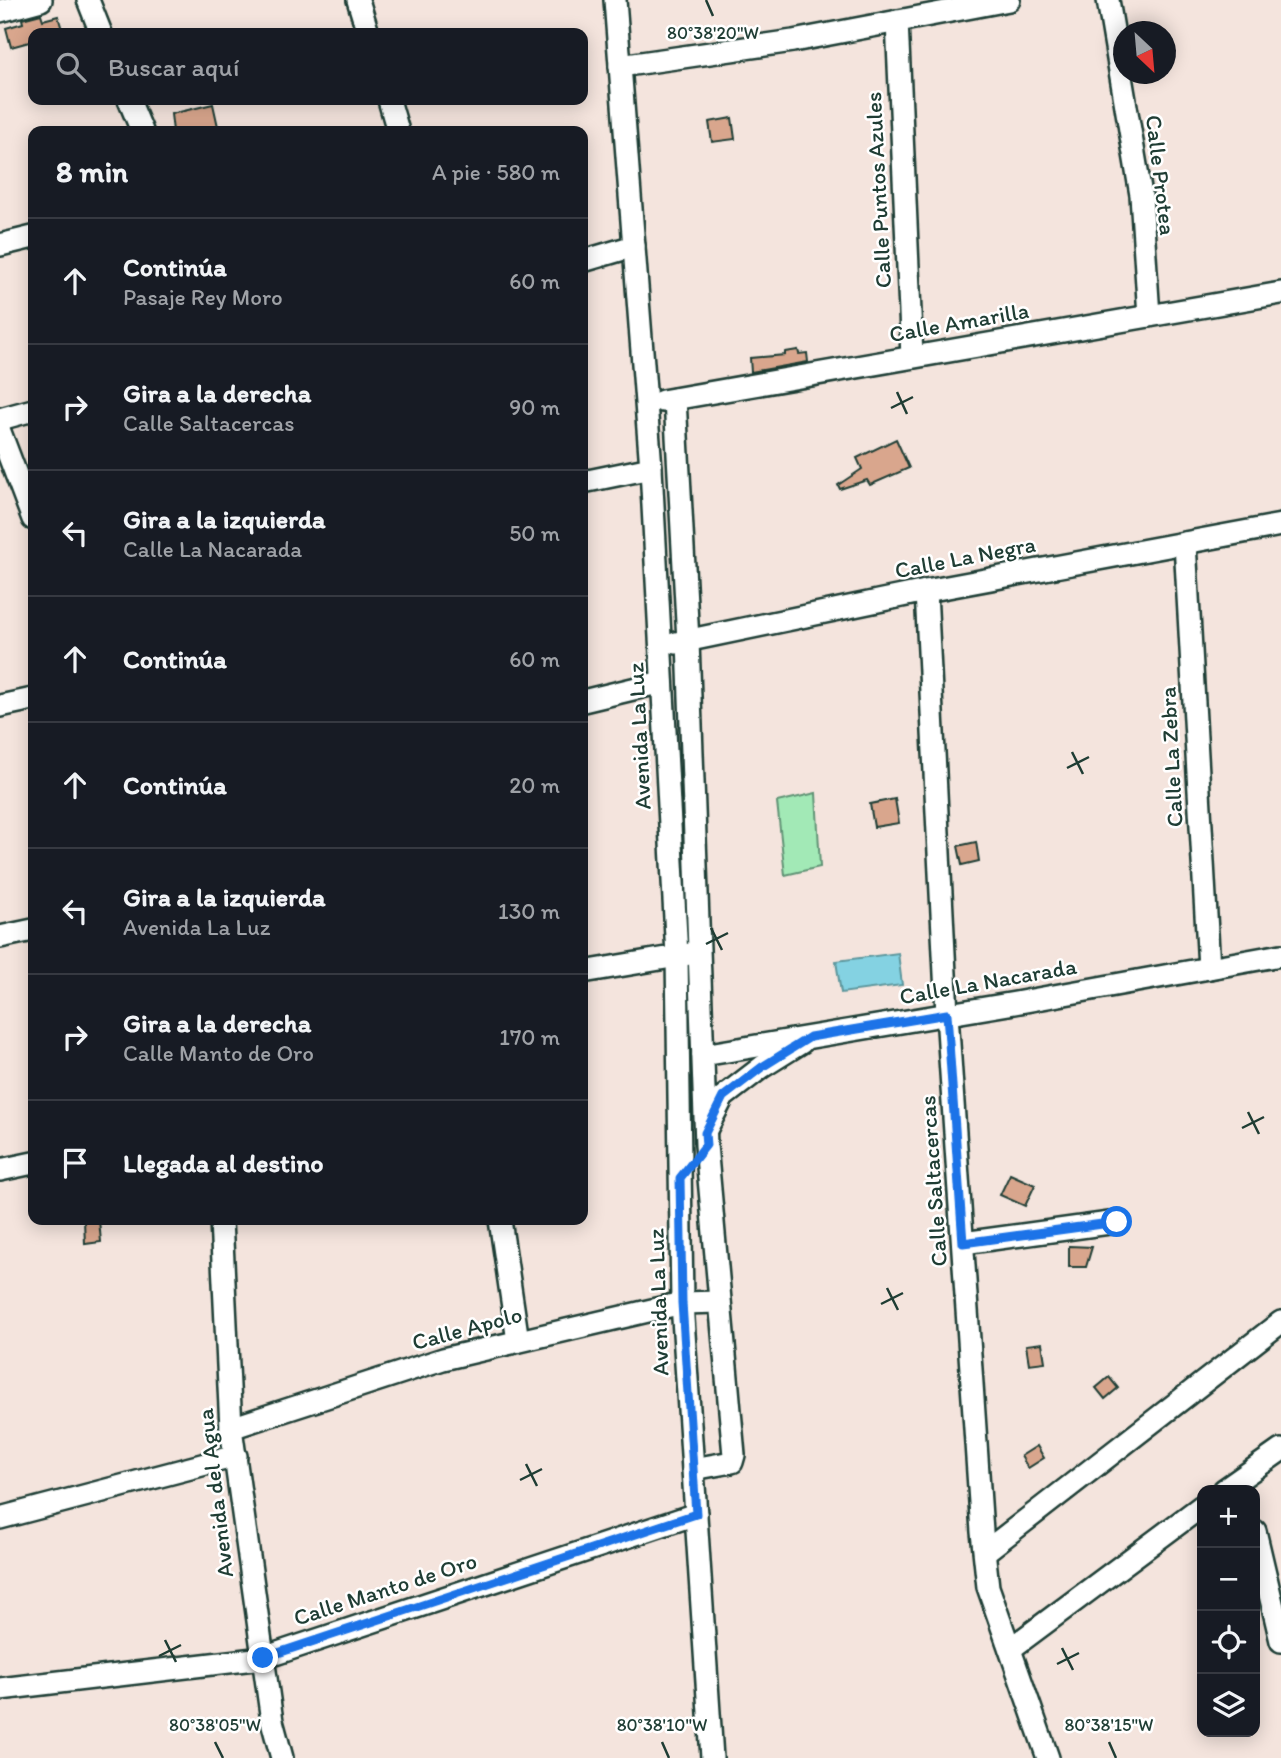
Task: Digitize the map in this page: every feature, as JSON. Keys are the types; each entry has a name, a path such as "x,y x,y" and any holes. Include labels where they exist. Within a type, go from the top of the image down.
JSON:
{"street":[{"path":"0,11 41,0"},
{"path":"88,0 99,28"},
{"path":"358,0 366,28"},
{"name":"Avenida La Luz","path":"615,0 651,468 677,956 682,1303 712,1758"},
{"path":"621,66 793,41 1009,0"},
{"name":"Calle Protea","path":"1108,0 1140,195 1149,316"},
{"name":"Calle Puntos Azules","path":"897,21 912,357"},
{"path":"131,105 140,126"},
{"path":"390,105 397,126"},
{"path":"0,245 28,238"},
{"path":"588,260 634,246"},
{"name":"Calle Amarilla","path":"646,404 1281,293"},
{"path":"675,399 688,641 706,1139 734,1455 732,1462 693,1469"},
{"path":"0,419 28,411"},
{"path":"0,432 28,506"},
{"path":"588,481 651,468"},
{"name":"Calle La Negra","path":"660,647 926,591 1281,525"},
{"name":"Calle La Zebra","path":"1185,543 1209,968"},
{"name":"Calle Saltacercas","path":"926,591 947,1014 982,1532 988,1587 1048,1758"},
{"path":"588,700 662,682"},
{"path":"0,706 28,700"},
{"path":"0,937 28,931"},
{"path":"588,971 699,952"},
{"name":"Calle La Nacarada","path":"703,1055 1281,955"},
{"path":"680,1178 706,1139 723,1097 762,1067 810,1037"},
{"path":"0,1170 28,1164"},
{"path":"963,1243 1117,1222"},
{"name":"Avenida del Agua","path":"221,1225 232,1428 272,1721 282,1758"},
{"path":"501,1225 518,1341"},
{"name":"Calle Apolo","path":"232,1428 443,1359 682,1303 720,1302"},
{"path":"985,1552 1281,1322"},
{"path":"1237,1485 1281,1450"},
{"path":"0,1518 236,1456"},
{"path":"1010,1649 1197,1510"},
{"name":"Calle Manto de Oro","path":"0,1689 263,1658 696,1514"},
{"path":"1259,1548 1281,1641"}],"green space":[{"path":"816,793 820,867 785,875 777,802"}],"water":[{"path":"898,953 902,985 841,993 836,961"}],"building":[{"path":"41,14 43,20 58,16 62,28 28,28 28,42 11,47 6,28 23,23 22,19"},
{"path":"213,105 218,126 172,126 171,114"},
{"path":"732,118 735,139 712,142 709,122"},
{"path":"798,350 799,354 807,353 808,362 751,372 750,358 785,355 785,352"},
{"path":"896,439 909,468 870,485 867,480 840,489 838,485 862,469 857,458"},
{"path":"895,799 899,823 874,827 870,804"},
{"path":"976,842 979,861 962,865 958,846"},
{"path":"1010,1174 1035,1185 1025,1206 1000,1195"},
{"path":"84,1225 99,1225 101,1242 85,1244"},
{"path":"1069,1246 1092,1247 1086,1267 1069,1267"},
{"path":"1042,1343 1045,1362 1029,1364 1026,1345"},
{"path":"1109,1377 1118,1388 1105,1399 1096,1388"},
{"path":"1037,1446 1044,1458 1028,1468 1021,1456"}],"route":[{"path":"263,1658 696,1514 682,1303 680,1178 706,1145 705,1133 723,1097 762,1067 810,1037 947,1014 963,1243 1117,1222"}]}
